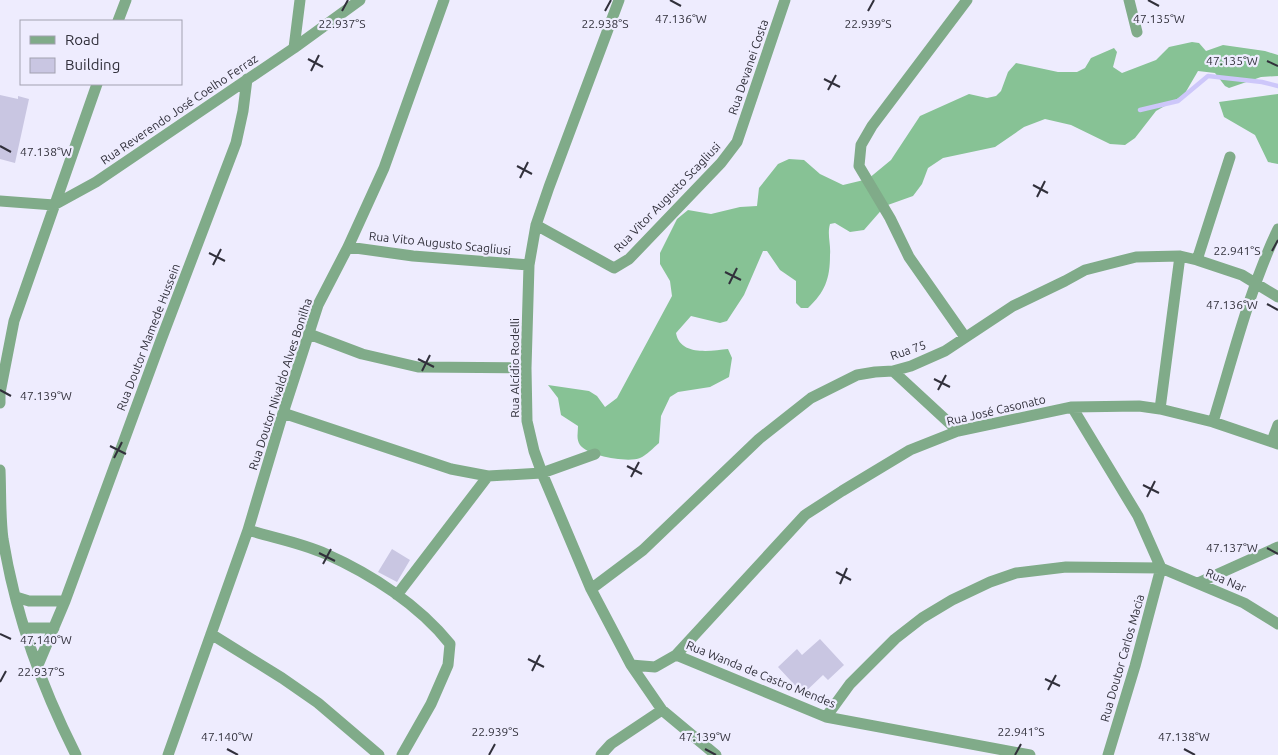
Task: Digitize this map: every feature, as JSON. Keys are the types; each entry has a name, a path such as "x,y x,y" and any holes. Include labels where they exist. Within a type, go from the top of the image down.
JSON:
{"street":[{"path":"118,20 126,0"},
{"path":"294,48 300,0"},
{"name":"Rua Reverendo José Coelho Ferraz","path":"54,205 96,182 294,48 360,0"},
{"name":"Rua Doutor Nivaldo Alves Bonilha","path":"168,755 248,530 318,305 348,247 384,168 444,0"},
{"name":"Rua Alcídio Rodelli","path":"619,0 536,226 529,265 526,368 527,421 542,473 591,589 631,665 662,710 716,755"},
{"name":"Rua Devanei Costa","path":"738,142 786,0"},
{"path":"965,337 909,257 860,161 861,144 872,126 967,0"},
{"path":"1129,0 1137,32"},
{"name":"Rua Doutor Mamede Hussein","path":"38,665 65,601 236,143 248,79"},
{"path":"0,404 0,394 14,321 96,85"},
{"name":"Rua Vitor Augusto Scagliusi","path":"536,226 614,268 629,259 721,163 738,142"},
{"path":"1197,260 1230,157"},
{"path":"0,202 54,205"},
{"path":"1213,422 1266,253 1278,229"},
{"name":"Rua Vito Augusto Scagliusi","path":"348,247 413,256 529,265"},
{"path":"1160,409 1180,256"},
{"name":"Rua 75","path":"591,589 643,550 759,439 811,398 857,375 893,371 911,366 945,351 1013,306 1066,282 1086,270 1136,257 1180,256 1242,275 1278,297"},
{"path":"308,334 362,354 418,367 526,368"},
{"path":"893,371 958,431"},
{"name":"Rua José Casonato","path":"676,655 805,515 910,450 958,431 1072,407 1139,406 1160,409 1213,422 1275,442"},
{"path":"826,717 850,684 895,639 922,618 952,600 990,582 1016,573 1066,567 1161,568 1138,516 1072,407"},
{"path":"283,413 451,469 488,476 542,473 595,454"},
{"path":"1275,442 1278,425"},
{"path":"0,470 3,537 16,597 38,665 65,734 76,755"},
{"path":"398,595 488,476"},
{"path":"248,530 325,553 356,569 398,595 439,631 450,644 448,664 438,688 402,755"},
{"path":"1198,583 1278,547"},
{"name":"Rua Nar","path":"1161,568 1244,603 1278,624"},
{"name":"Rua Doutor Carlos Macia","path":"1108,755 1135,666 1161,568"},
{"path":"16,597 29,601 65,601"},
{"path":"26,628 54,628"},
{"path":"212,634 318,702 379,755"},
{"name":"Rua Wanda de Castro Mendes","path":"631,665 655,667 676,655 826,717 1030,755"},
{"path":"600,755 611,744 662,710"}],"green space":[{"path":"1192,42 1199,43 1206,51 1223,45 1265,51 1278,55 1278,76 1261,77 1229,88 1225,86 1215,73 1198,71 1184,95 1156,111 1135,138 1125,145 1110,144 1071,125 1045,119 1024,127 995,147 943,158 928,168 922,184 913,196 885,206 864,230 850,232 835,223 830,224 828,278 819,296 808,308 801,308 796,303 796,281 780,270 767,251 763,251 744,295 727,321 720,323 691,316 676,333 683,345 689,349 705,351 728,349 732,358 729,377 710,387 678,392 670,397 661,416 659,443 640,458 627,460 608,458 584,449 578,440 578,426 561,415 558,398 548,385 589,391 597,396 605,407 617,398 672,296 670,281 660,264 660,253 677,219 688,210 711,214 740,207 757,206 759,188 778,164 789,159 804,160 820,174 843,185 868,179 891,160 920,116 969,94 987,98 996,96 1001,91 1008,72 1016,63 1058,72 1077,72 1085,68 1091,58 1114,48 1117,52 1113,67 1122,73 1156,60 1169,47"},
{"path":"1278,94 1278,164 1268,162 1255,135 1224,117 1219,102"}],"building":[{"path":"0,95 18,99 18,96 29,99 15,163 0,159"},
{"path":"392,549 410,560 397,582 378,572"},
{"path":"820,639 844,665 828,680 823,675 803,694 778,667 797,649 802,655"}],"waterway":[{"path":"1140,110 1178,101 1208,76 1262,82 1278,86"}]}
